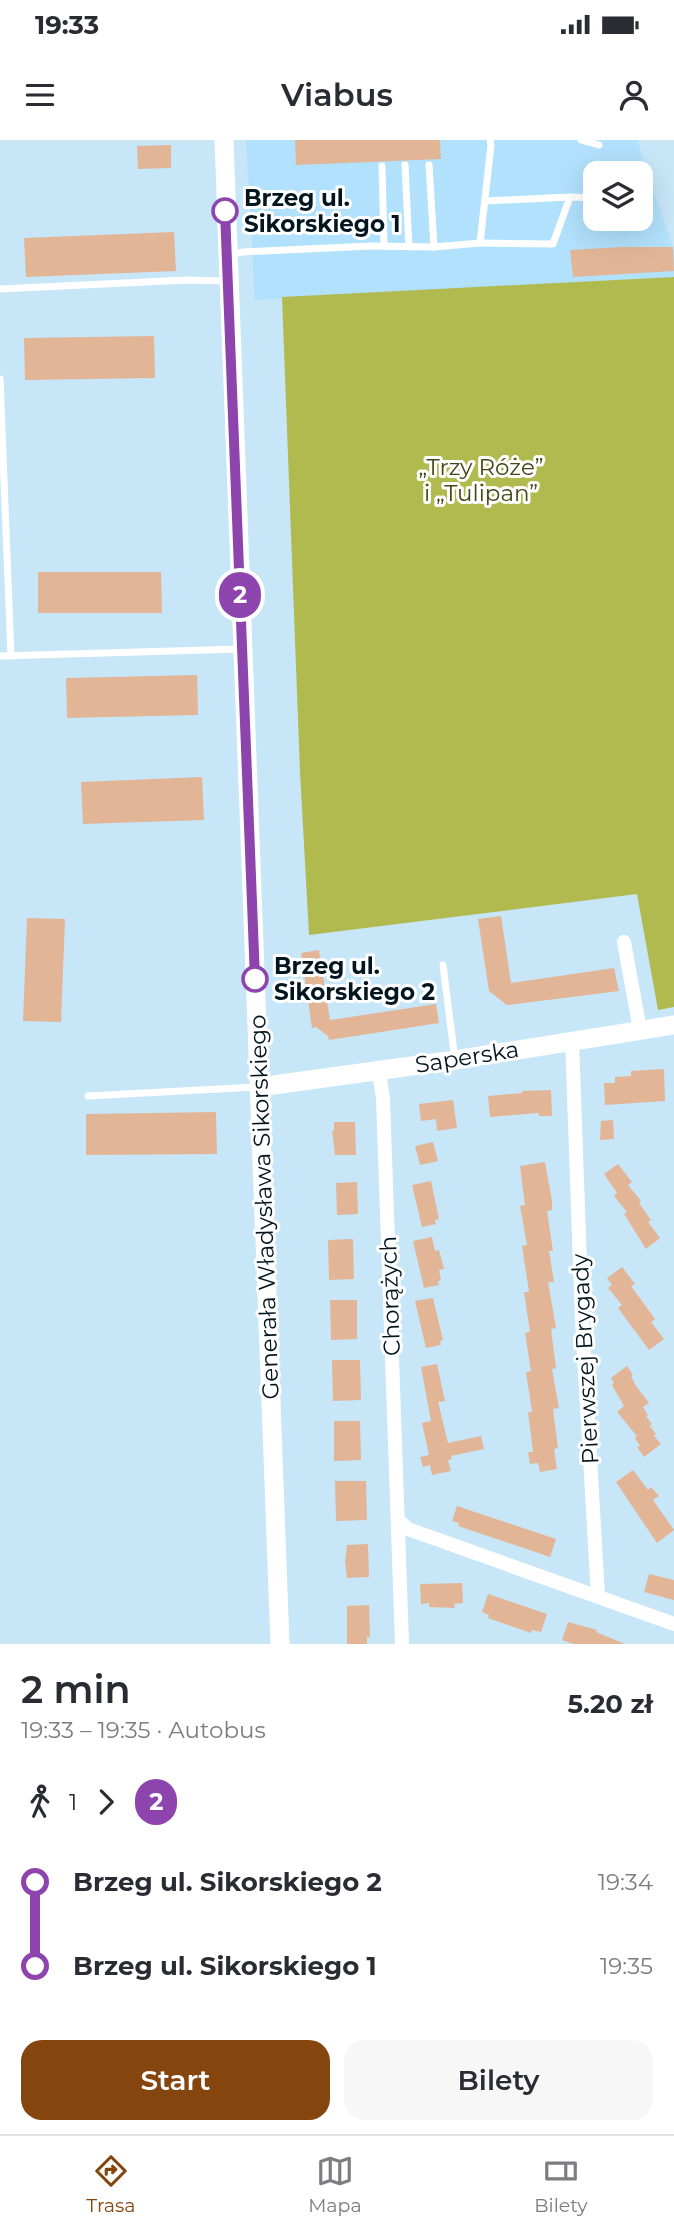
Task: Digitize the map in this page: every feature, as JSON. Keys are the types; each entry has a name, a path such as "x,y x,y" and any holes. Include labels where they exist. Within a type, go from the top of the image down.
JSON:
{"main road":[{"name":"Generała Władysława Sikorskiego","path":"224,140 280,1644"},
{"name":"Saperska","path":"259,1087 455,1060 674,1025"}],"street":[{"path":"624,942 640,1030"},
{"name":"Pierwszej Brygady","path":"572,1040 582,1320 598,1596"},
{"name":"Chorążych","path":"379,1071 383,1099 402,1644"},
{"path":"399,1521 408,1529 674,1624"}],"lane":[{"path":"480,243 490,140"},
{"path":"581,140 598,145"},
{"path":"405,165 409,247"},
{"path":"429,165 434,247"},
{"path":"382,166 384,246"},
{"path":"227,257 242,252 384,246 434,247 515,242 553,244 570,197"},
{"path":"485,201 583,198"},
{"path":"0,289 187,280 228,281"},
{"path":"0,379 11,656"},
{"path":"0,656 242,649"},
{"path":"443,965 455,1060"},
{"path":"88,1096 259,1087"}],"shaded area":[{"path":"246,140 637,140 644,161 583,161 583,231 653,231 653,188 674,251 674,277 255,300"}],"green space":[{"name":"„Trzy Róże” i „Tulipan”","path":"674,277 674,1007 658,1010 637,894 309,935 300,772 282,297"}],"building":[{"path":"295,140 440,140 441,159 296,165"},
{"path":"171,145 171,168 138,169 137,146"},
{"path":"174,232 176,271 26,277 24,238"},
{"path":"673,247 674,271 573,277 570,250"},
{"path":"154,336 155,378 25,380 24,338"},
{"path":"38,572 161,572 162,613 38,613"},
{"path":"197,675 198,715 67,718 66,678"},
{"path":"202,777 204,820 83,824 81,782"},
{"path":"501,916 511,983 614,968 619,991 507,1005 489,991 478,919"},
{"path":"27,918 65,919 61,1022 23,1021"},
{"path":"319,950 330,1020 436,1004 439,1023 329,1040 328,1036 316,1027 312,1028 301,953"},
{"path":"664,1069 665,1101 605,1105 604,1083 615,1083 615,1077 631,1076 631,1071"},
{"path":"551,1090 552,1116 539,1116 539,1113 490,1117 488,1096"},
{"path":"453,1100 457,1128 437,1131 436,1119 421,1121 419,1104"},
{"path":"216,1112 217,1154 86,1155 86,1114"},
{"path":"613,1120 614,1139 600,1140 601,1121"},
{"path":"334,1122 355,1122 356,1155 335,1155 332,1131"},
{"path":"433,1142 438,1161 420,1165 415,1146"},
{"path":"545,1162 552,1201 552,1210 547,1211 554,1282 548,1282 556,1328 551,1329 556,1368 552,1369 559,1408 553,1409 558,1448 554,1449 557,1469 540,1472 538,1463 530,1464 528,1452 533,1452 528,1412 532,1412 526,1372 531,1371 525,1333 530,1332 524,1292 529,1292 522,1246 527,1245 520,1206 525,1205 520,1166"},
{"path":"618,1164 632,1182 628,1185 641,1201 639,1203 651,1220 648,1222 660,1238 646,1249 604,1174"},
{"path":"431,1181 439,1219 435,1220 436,1224 422,1227 412,1185"},
{"path":"357,1182 358,1214 337,1215 336,1183"},
{"path":"432,1237 435,1251 439,1250 444,1269 439,1270 439,1285 424,1288 413,1241"},
{"path":"353,1239 354,1279 329,1280 328,1240"},
{"path":"622,1267 635,1284 631,1286 655,1319 651,1322 664,1339 649,1350 618,1308 622,1305 608,1288 612,1285 607,1278"},
{"path":"433,1298 443,1340 440,1341 441,1345 426,1348 415,1301"},
{"path":"330,1300 357,1300 357,1339 331,1340"},
{"path":"332,1360 360,1360 361,1400 333,1401"},
{"path":"437,1364 445,1401 438,1402 448,1443 481,1436 484,1449 451,1456 452,1459 448,1460 451,1471 432,1475 430,1465 423,1467 420,1457 429,1455 422,1423 431,1421 421,1367"},
{"path":"627,1366 636,1386 649,1403 643,1407 656,1434 654,1436 661,1444 644,1457 637,1447 640,1446 635,1438 637,1436 617,1412 624,1406 611,1378"},
{"path":"334,1421 360,1421 361,1460 334,1461"},
{"path":"633,1470 648,1490 651,1487 659,1496 653,1500 674,1530 657,1543 616,1482"},
{"path":"335,1481 366,1481 367,1520 336,1521"},
{"path":"457,1506 556,1539 550,1557 458,1526 459,1523 452,1521"},
{"path":"368,1544 369,1577 347,1578 347,1545"},
{"path":"649,1574 674,1580 674,1600 644,1592"},
{"path":"462,1583 463,1603 454,1604 455,1608 421,1604 420,1584"},
{"path":"488,1594 547,1614 541,1632 532,1630 531,1633 488,1618 489,1615 482,1612"},
{"path":"369,1605 370,1637 367,1637 367,1644 347,1644 347,1606"},
{"path":"568,1622 597,1630 596,1632 625,1644 573,1644 562,1640"}],"bus line":[{"name":"2","path":"225,211 255,979"}],"place":[{"name":"Brzeg ul. Sikorskiego 1","path":"225,211"},
{"name":"Brzeg ul. Sikorskiego 2","path":"255,979"}]}
